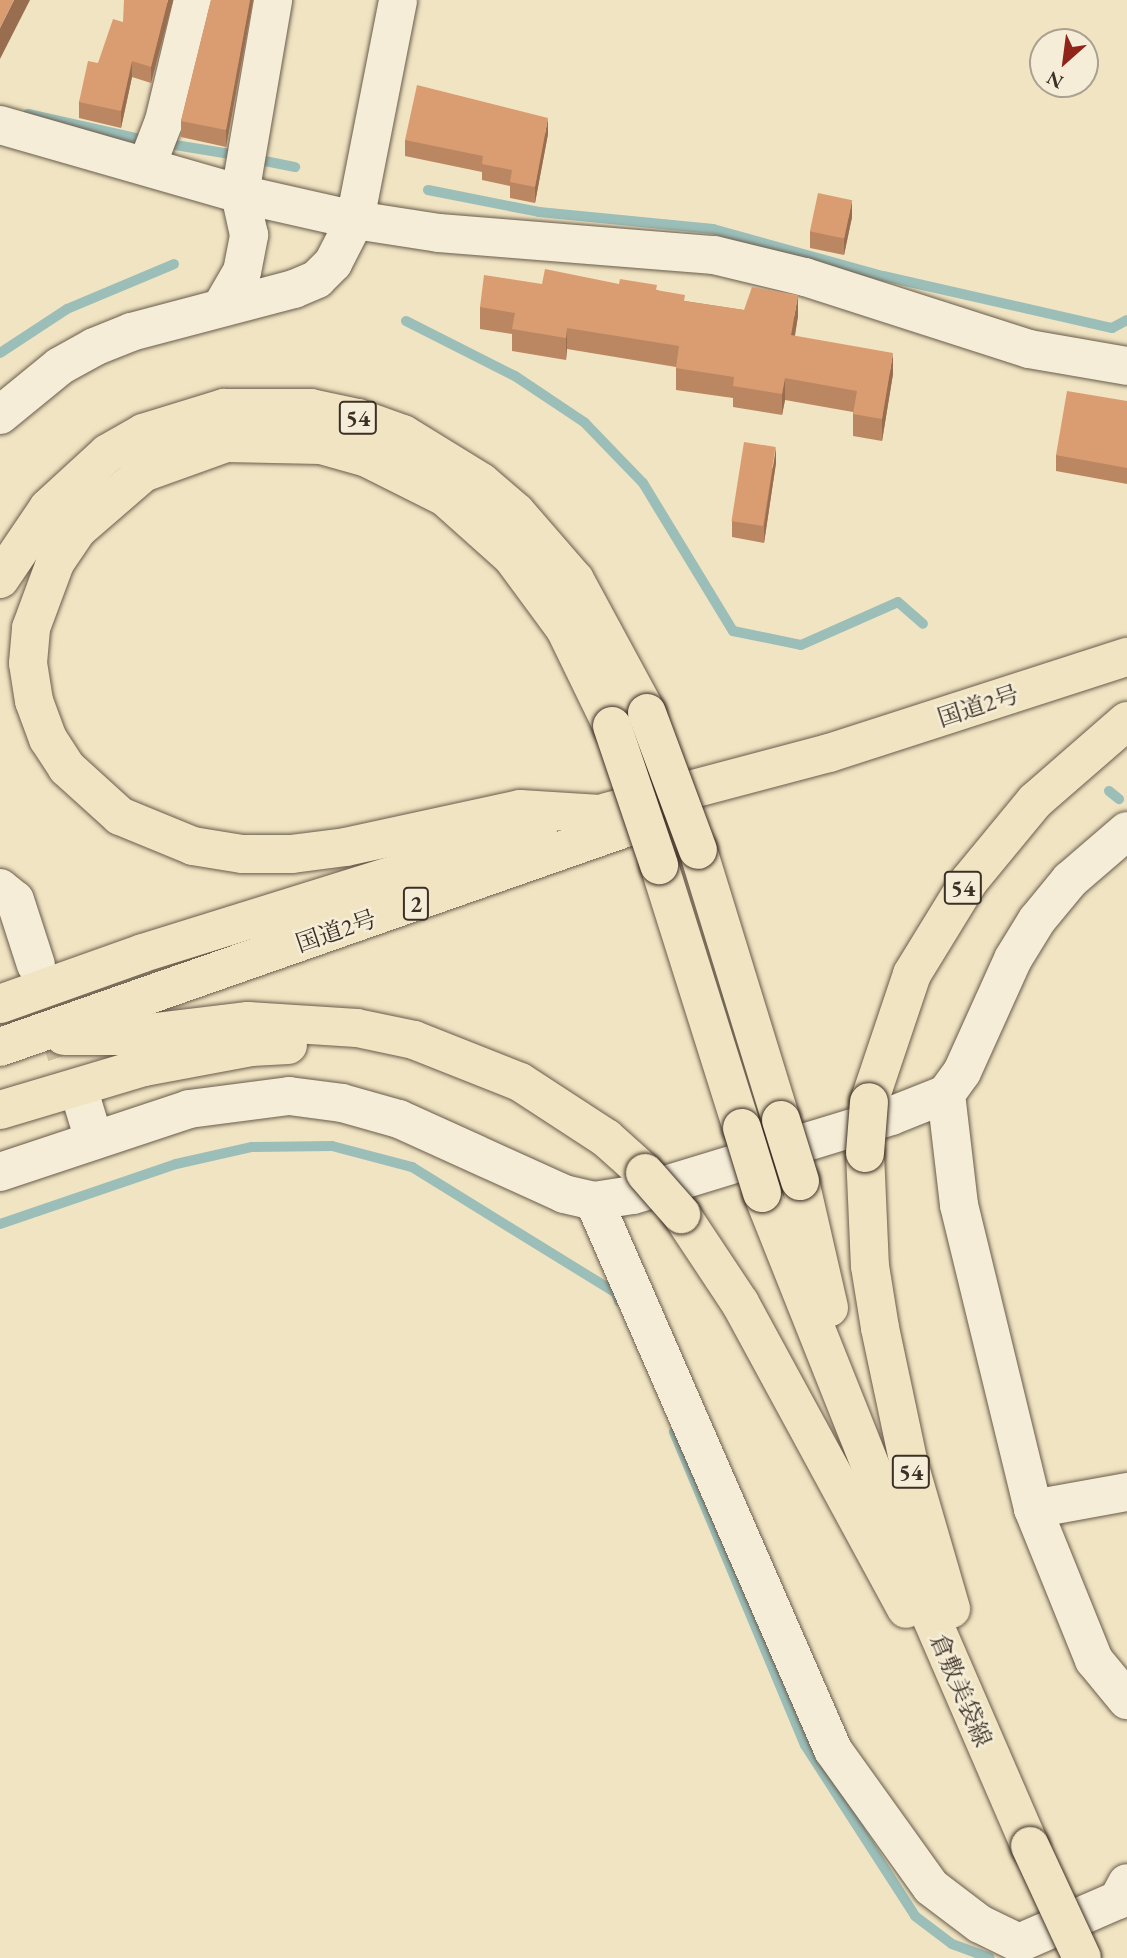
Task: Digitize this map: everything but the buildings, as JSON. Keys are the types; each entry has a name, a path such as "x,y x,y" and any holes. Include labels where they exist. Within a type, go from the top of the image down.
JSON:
{"highway":[{"name":"54","path":"0,579 48,508 108,453 143,433 224,408 311,408 358,418 403,434 471,475 516,512 575,580 647,713 698,850 800,1181 853,1416"},
{"path":"600,814 520,810 393,838 292,854 242,853 193,846 120,816 67,768 48,739 34,701 28,663 31,628 55,563 78,530 144,473 226,443 321,445 367,458 426,486 512,557 565,629 612,726 659,865 762,1193 853,1416"},
{"path":"1037,687 1127,642"},
{"name":"国道2号","path":"0,1004 170,945 600,814 829,753 1127,657"},
{"name":"54","path":"1001,1783 894,1395 870,1266 865,1153 869,1102 912,974 969,881 1035,801 1127,721"},
{"name":"国道2号","path":"15,1042 522,867 829,753"},
{"path":"15,1042 122,1036 213,1024 302,1021 414,1040 520,1082 596,1130 645,1173 681,1214 740,1303 1001,1783"},
{"path":"0,1110 144,1067 251,1046 366,1047 520,1082"},
{"name":"倉敷美袋線","path":"853,1416 924,1601 1001,1783 1082,1958"}],"street":[{"path":"147,165 163,121 193,0"},
{"path":"222,306 242,272 249,235 240,194 273,0"},
{"path":"0,415 60,366 94,347 317,279 348,240 355,220 398,0"},
{"path":"0,125 147,165 240,194 355,220 439,233 714,255 805,277 1029,349 1127,366"},
{"path":"0,1172 89,1122 237,1100 302,1098 399,1119 564,1194 594,1201 634,1195 891,1116 946,1094 962,1072 1013,959 1037,920 1070,880 1125,836"},
{"path":"0,888 15,900 36,965"},
{"path":"946,1094 959,1205 1033,1509 1094,1660 1127,1700"},
{"path":"594,1201 834,1750 931,1886 980,1924 1023,1950 1124,1901"},
{"path":"1033,1509 1127,1492"}],"waterway":[{"path":"28,114 135,138"},
{"path":"169,144 236,155"},
{"path":"255,159 295,167"},
{"path":"428,190 539,212 713,229 883,276 1112,328 1127,320"},
{"path":"0,353 67,309 174,264"},
{"path":"406,321 515,376 584,422 643,483 733,631 801,645 898,602 923,624"},
{"path":"1109,791 1119,799"},
{"path":"0,1224 176,1164 252,1147 332,1146 412,1167 616,1293 619,1301"},
{"path":"674,1432 805,1745 915,1916 952,1944 990,1958"}],"tunnel":[{"path":"36,965 83,1104"}]}
